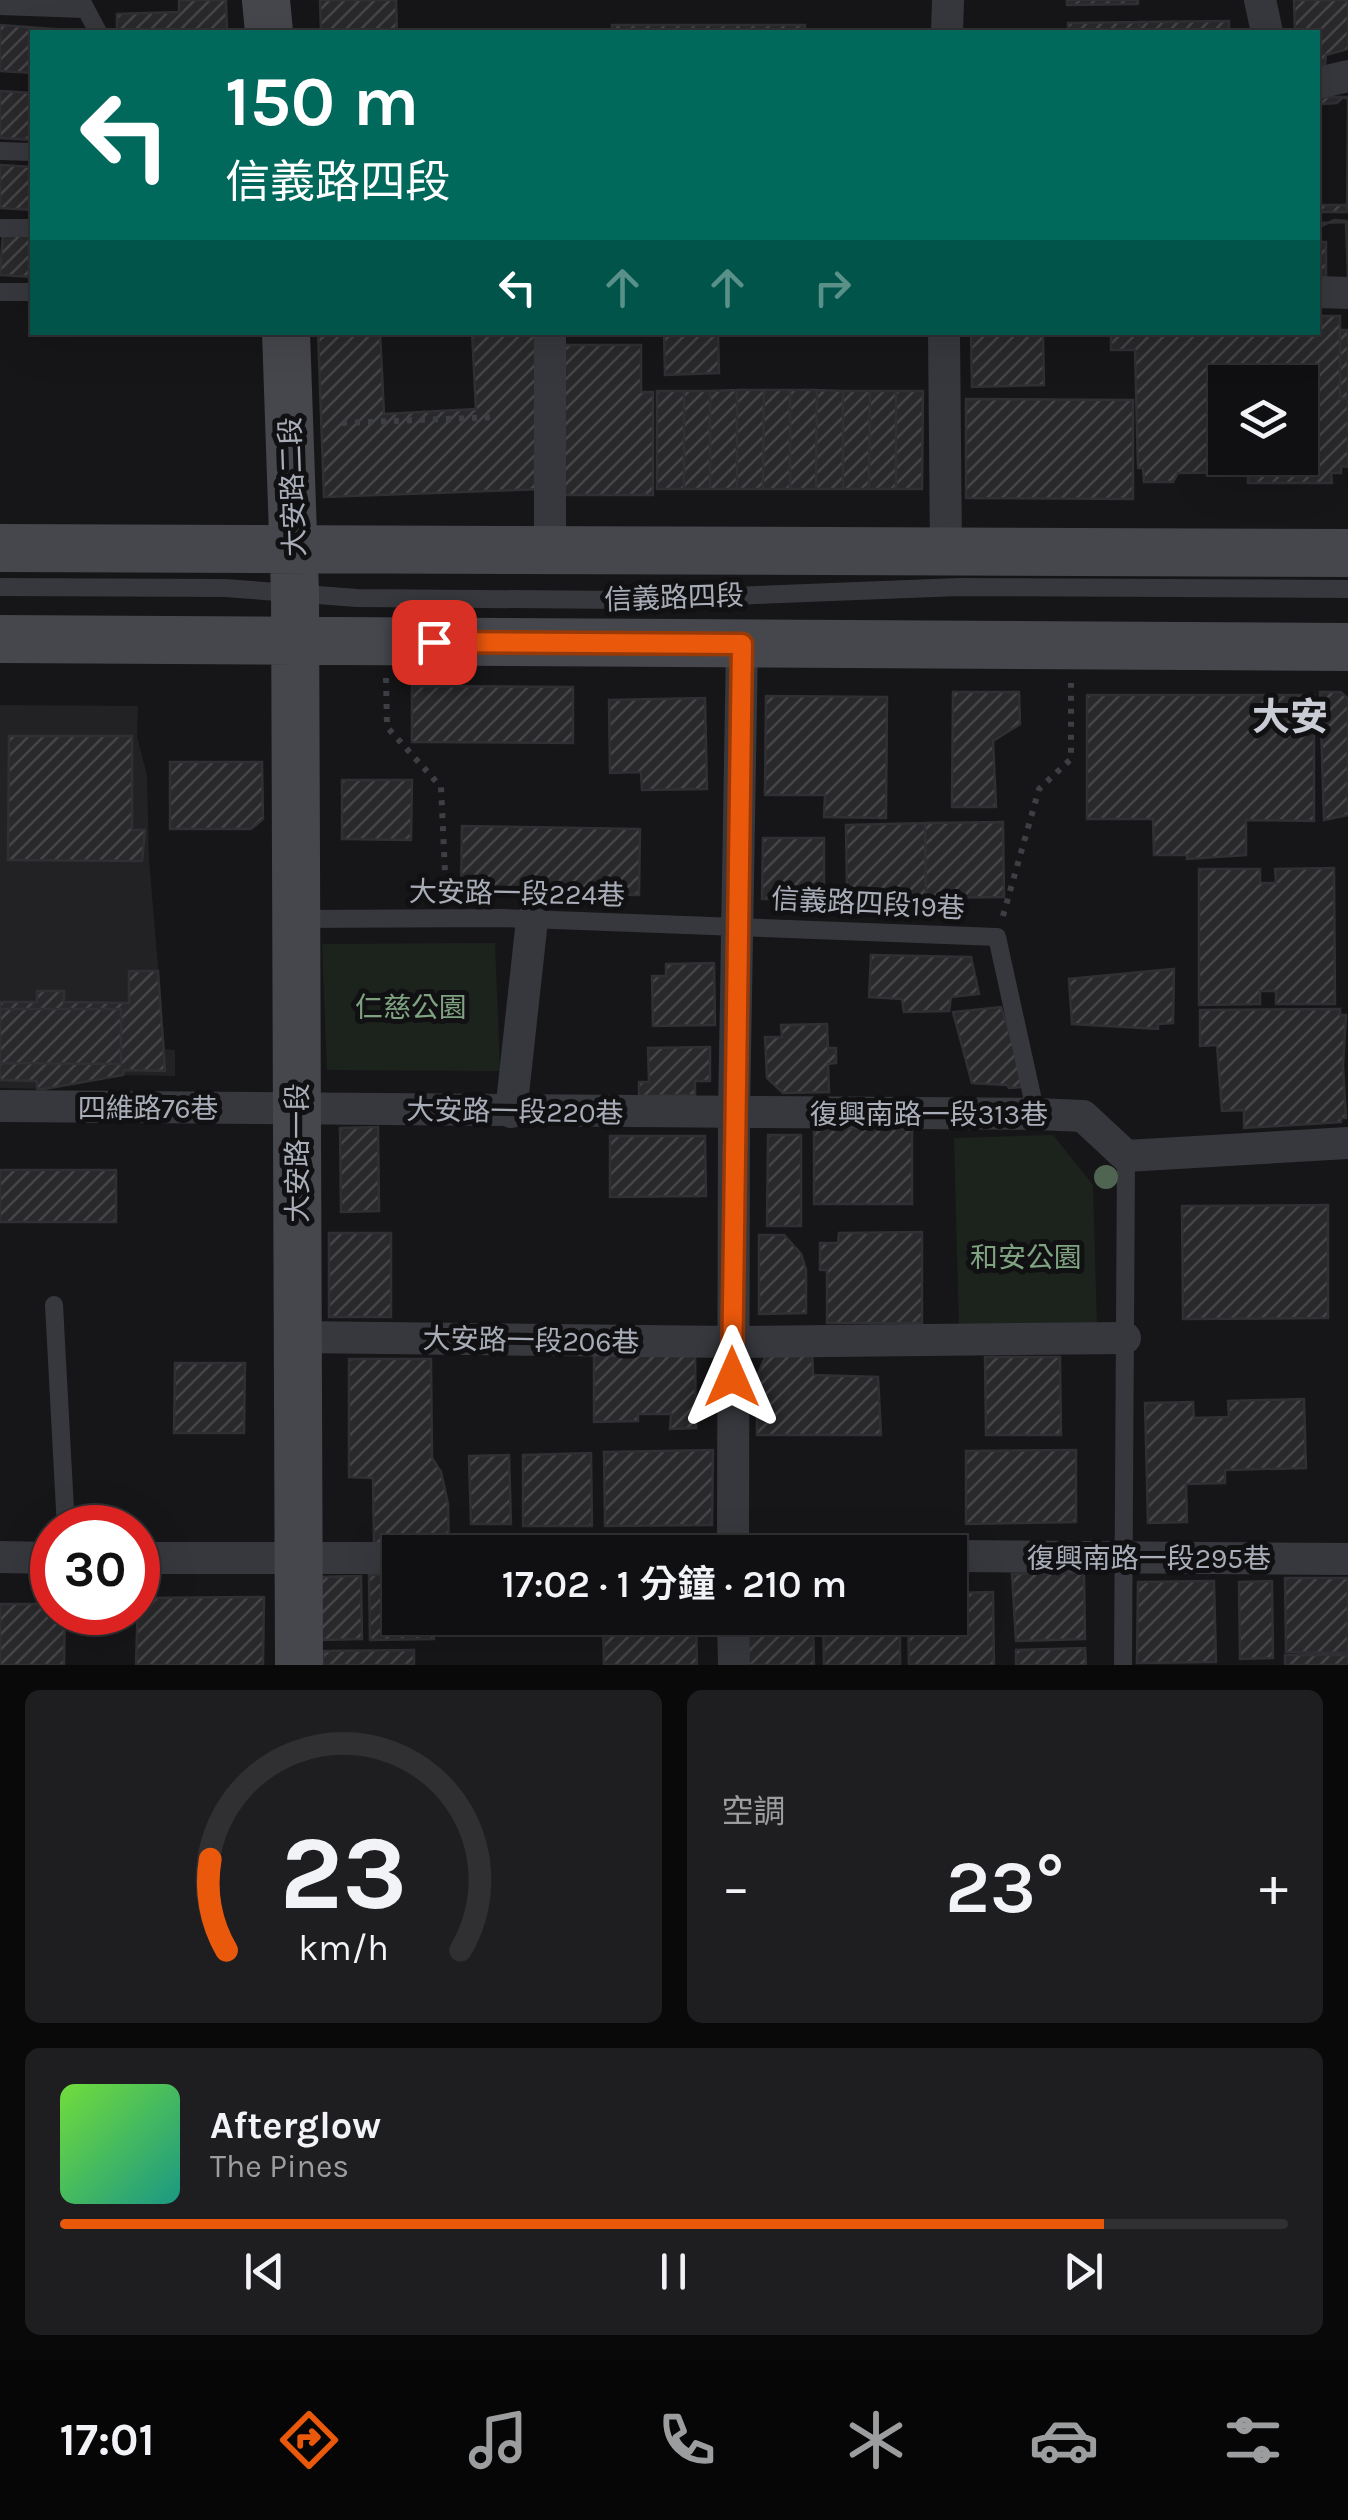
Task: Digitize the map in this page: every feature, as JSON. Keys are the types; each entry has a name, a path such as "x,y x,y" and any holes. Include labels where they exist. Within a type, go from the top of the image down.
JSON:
{"main road":[{"path":"266,0 269,30"},
{"name":"大安路二段","path":"287,353 294,641"},
{"name":"信義路四段","path":"0,548 294,571 550,550 1348,553"},
{"name":"信義路四段","path":"0,639 1348,647"},
{"name":"大安路一段","path":"294,641 299,1665"}],"street":[{"path":"947,30 948,0"},
{"path":"1260,0 1267,30"},
{"path":"1320,83 1348,76"},
{"path":"1320,292 1348,294"},
{"path":"550,335 550,550"},
{"path":"944,335 946,552"},
{"path":"733,1535 734,1114 742,644"},
{"path":"511,1112 532,920"},
{"name":"四維路76巷","path":"0,1106 297,1109"},
{"name":"大安路一段220巷","path":"297,1109 734,1114"},
{"name":"復興南路一段313巷","path":"734,1114 1083,1116 1126,1156"},
{"path":"1126,1156 1348,1143"},
{"name":"大安路一段206巷","path":"298,1337 732,1342 1125,1338"},
{"name":"復興南路一段295巷","path":"967,1556 1348,1559"},
{"path":"0,1558 30,1558"},
{"path":"160,1558 382,1558"},
{"path":"734,1635 734,1665"}],"lane":[{"path":"0,6 83,4 97,30"},
{"path":"0,151 30,152"},
{"path":"0,228 30,228"},
{"path":"0,292 30,292"},
{"path":"267,335 287,353"},
{"name":"信義路四段","path":"0,588 225,588 294,571 358,598 627,600 960,587 1348,589"},
{"name":"大安路一段224巷","path":"296,919 448,918 736,925"},
{"name":"信義路四段19巷","path":"736,925 997,937 1036,1114"},
{"path":"1123,1665 1126,1156"},
{"path":"54,1306 65,1505"}],"path":[{"path":"342,423 496,417"},
{"name":"信義路四段19巷","path":"997,937 1039,789 1071,759 1070,646"},
{"path":"386,676 387,727 441,787 448,918"}],"shaded area":[{"path":"0,705 138,706 137,737 147,775 149,860 165,1049 175,1050 175,1076 123,1075 44,1089 0,1088"}],"green space":[{"name":"仁慈公園","path":"495,943 500,1071 327,1070 322,944"},
{"name":"和安公園","path":"1053,1135 1093,1185 1097,1328 959,1329 954,1138"}],"building":[{"path":"179,0 226,0 227,30 117,30 117,14 179,12"},
{"path":"320,0 396,0 397,30 321,30"},
{"path":"1067,0 1138,0 1138,4 1067,5"},
{"path":"1294,0 1348,0 1348,49 1326,55 1325,64 1320,64 1320,30 1295,30"},
{"path":"1229,21 1229,30 1140,30 1139,22"},
{"path":"1139,22 1140,30 1068,30 1068,23"},
{"path":"0,25 68,30 30,30 30,73 0,71"},
{"path":"612,25 805,25 805,30 612,30"},
{"path":"0,91 30,93 30,140 0,138"},
{"path":"1320,97 1348,97 1348,205 1320,205"},
{"path":"1343,97 1348,99 1347,212 1320,212 1320,104 1337,103"},
{"path":"0,165 30,167 30,210 0,208"},
{"path":"1334,220 1348,221 1348,282 1326,282 1326,242 1320,242 1320,227"},
{"path":"1346,222 1348,279 1320,280 1320,223"},
{"path":"3,233 30,234 30,277 0,275"},
{"path":"1320,316 1340,316 1340,399 1348,398 1348,467 1341,466 1341,473 1331,473 1332,483 1248,483 1248,475 1318,475 1318,365 1208,365 1208,473 1178,473 1173,482 1144,482 1143,468 1138,468 1135,350 1111,350 1111,335 1320,335"},
{"path":"1340,330 1348,330 1348,398 1340,399"},
{"path":"318,335 380,335 384,414 476,409 472,335 538,335 544,489 324,497"},
{"path":"664,335 718,335 719,373 665,375"},
{"path":"971,335 1043,335 1044,385 972,387"},
{"path":"563,345 641,345 641,392 653,392 653,495 564,495"},
{"path":"737,390 737,489 710,489 710,391"},
{"path":"737,390 764,390 763,489 737,489"},
{"path":"764,390 790,390 790,489 763,489"},
{"path":"790,390 817,390 816,489 790,489"},
{"path":"817,390 843,391 843,489 816,489"},
{"path":"657,391 684,391 684,489 657,489"},
{"path":"684,391 710,391 710,489 684,489"},
{"path":"843,391 870,391 869,489 843,489"},
{"path":"870,391 896,391 896,489 869,489"},
{"path":"896,391 923,391 922,489 896,489"},
{"path":"966,399 1133,400 1133,499 966,498"},
{"path":"412,686 573,687 573,743 412,742"},
{"path":"953,692 1019,692 1020,724 993,741 996,807 952,807"},
{"path":"1320,692 1341,692 1348,699 1348,815 1324,820"},
{"path":"1087,695 1314,695 1314,821 1246,820 1246,855 1187,859 1187,855 1154,855 1153,819 1087,819"},
{"path":"766,696 887,697 886,818 824,817 825,795 765,795"},
{"path":"705,698 707,789 642,790 641,772 610,773 609,700"},
{"path":"9,736 132,736 132,830 145,830 142,861 8,860"},
{"path":"170,762 262,762 263,819 251,829 170,829"},
{"path":"342,780 412,780 411,840 342,839"},
{"path":"1003,822 1004,897 926,898 925,823"},
{"path":"925,823 926,898 847,899 846,825"},
{"path":"462,826 640,829 639,895 461,893"},
{"path":"763,838 824,838 824,900 762,899"},
{"path":"1334,868 1335,1004 1276,1004 1276,991 1260,991 1260,1004 1199,1005 1199,869 1260,869 1260,883 1276,883 1275,869"},
{"path":"871,955 971,957 979,994 951,997 949,1011 904,1012 902,999 869,997"},
{"path":"714,963 715,1025 653,1026 652,976 666,976 666,964"},
{"path":"1174,969 1173,1023 1158,1024 1158,1029 1072,1024 1069,979"},
{"path":"129,971 158,971 165,1071 124,1070 123,1075 44,1089 37,1089 37,1081 0,1080 0,1063 121,1064 121,1009 0,1009 0,1002 37,1002 37,991 64,991 64,1002 129,1003"},
{"path":"1001,1007 1027,1087 972,1083 953,1012"},
{"path":"0,1009 121,1009 121,1064 0,1063"},
{"path":"1340,1009 1340,1015 1346,1015 1346,1118 1341,1118 1341,1122 1244,1128 1244,1110 1222,1111 1217,1045 1200,1046 1200,1010"},
{"path":"827,1024 828,1048 836,1048 836,1063 828,1064 829,1092 783,1093 767,1078 765,1037 782,1037 781,1025"},
{"path":"710,1047 710,1081 695,1081 695,1095 639,1096 639,1082 649,1082 648,1048"},
{"path":"378,1127 379,1211 341,1212 340,1128"},
{"path":"814,1128 912,1129 912,1204 814,1204"},
{"path":"768,1135 801,1135 801,1226 767,1226"},
{"path":"610,1136 705,1136 706,1196 610,1197"},
{"path":"0,1170 116,1170 116,1222 0,1222"},
{"path":"1328,1205 1328,1318 1183,1319 1182,1206"},
{"path":"922,1232 922,1323 827,1323 827,1270 820,1270 820,1243 838,1243 839,1233"},
{"path":"329,1233 391,1233 391,1317 329,1317"},
{"path":"759,1235 784,1235 801,1254 806,1270 806,1313 759,1314"},
{"path":"769,1348 812,1351 813,1375 878,1377 881,1435 757,1435 757,1376"},
{"path":"695,1351 696,1428 670,1429 671,1414 638,1414 638,1421 594,1422 594,1353"},
{"path":"985,1357 1060,1357 1061,1435 986,1435"},
{"path":"349,1359 431,1359 432,1458 441,1472 448,1504 449,1535 382,1535 382,1546 374,1546 373,1478 349,1477"},
{"path":"175,1363 245,1363 244,1433 174,1433"},
{"path":"1304,1399 1306,1468 1225,1470 1225,1483 1186,1484 1187,1522 1148,1523 1145,1403 1193,1402 1194,1418 1229,1417 1228,1401"},
{"path":"713,1450 712,1525 605,1526 604,1452"},
{"path":"1076,1450 1076,1522 966,1524 966,1451"},
{"path":"591,1453 592,1526 523,1526 523,1455"},
{"path":"509,1455 511,1524 471,1524 469,1456"},
{"path":"1084,1573 1085,1639 1016,1641 1012,1574"},
{"path":"369,1575 382,1575 382,1635 434,1635 434,1639 370,1640"},
{"path":"361,1576 362,1639 320,1640 319,1577"},
{"path":"1285,1578 1348,1578 1348,1653 1286,1652"},
{"path":"1214,1581 1216,1662 1137,1663 1138,1582"},
{"path":"1272,1581 1273,1658 1240,1659 1239,1582"},
{"path":"993,1592 994,1665 909,1665 908,1635 967,1635 967,1593"},
{"path":"264,1597 263,1665 136,1665 137,1635 160,1635 160,1598"},
{"path":"0,1604 30,1604 30,1635 65,1635 64,1665 0,1665"},
{"path":"603,1635 696,1635 697,1665 604,1665"},
{"path":"743,1635 813,1635 814,1665 744,1665"},
{"path":"823,1635 900,1635 900,1665 824,1665"},
{"path":"1085,1648 1086,1665 1016,1665 1016,1650"},
{"path":"414,1650 414,1665 323,1665 323,1651"},
{"path":"1285,1655 1348,1655 1348,1665 1285,1665"}],"district":[{"name":"大安","path":"1290,717"}],"route":[{"path":"434,642 742,644 732,1377"}]}
